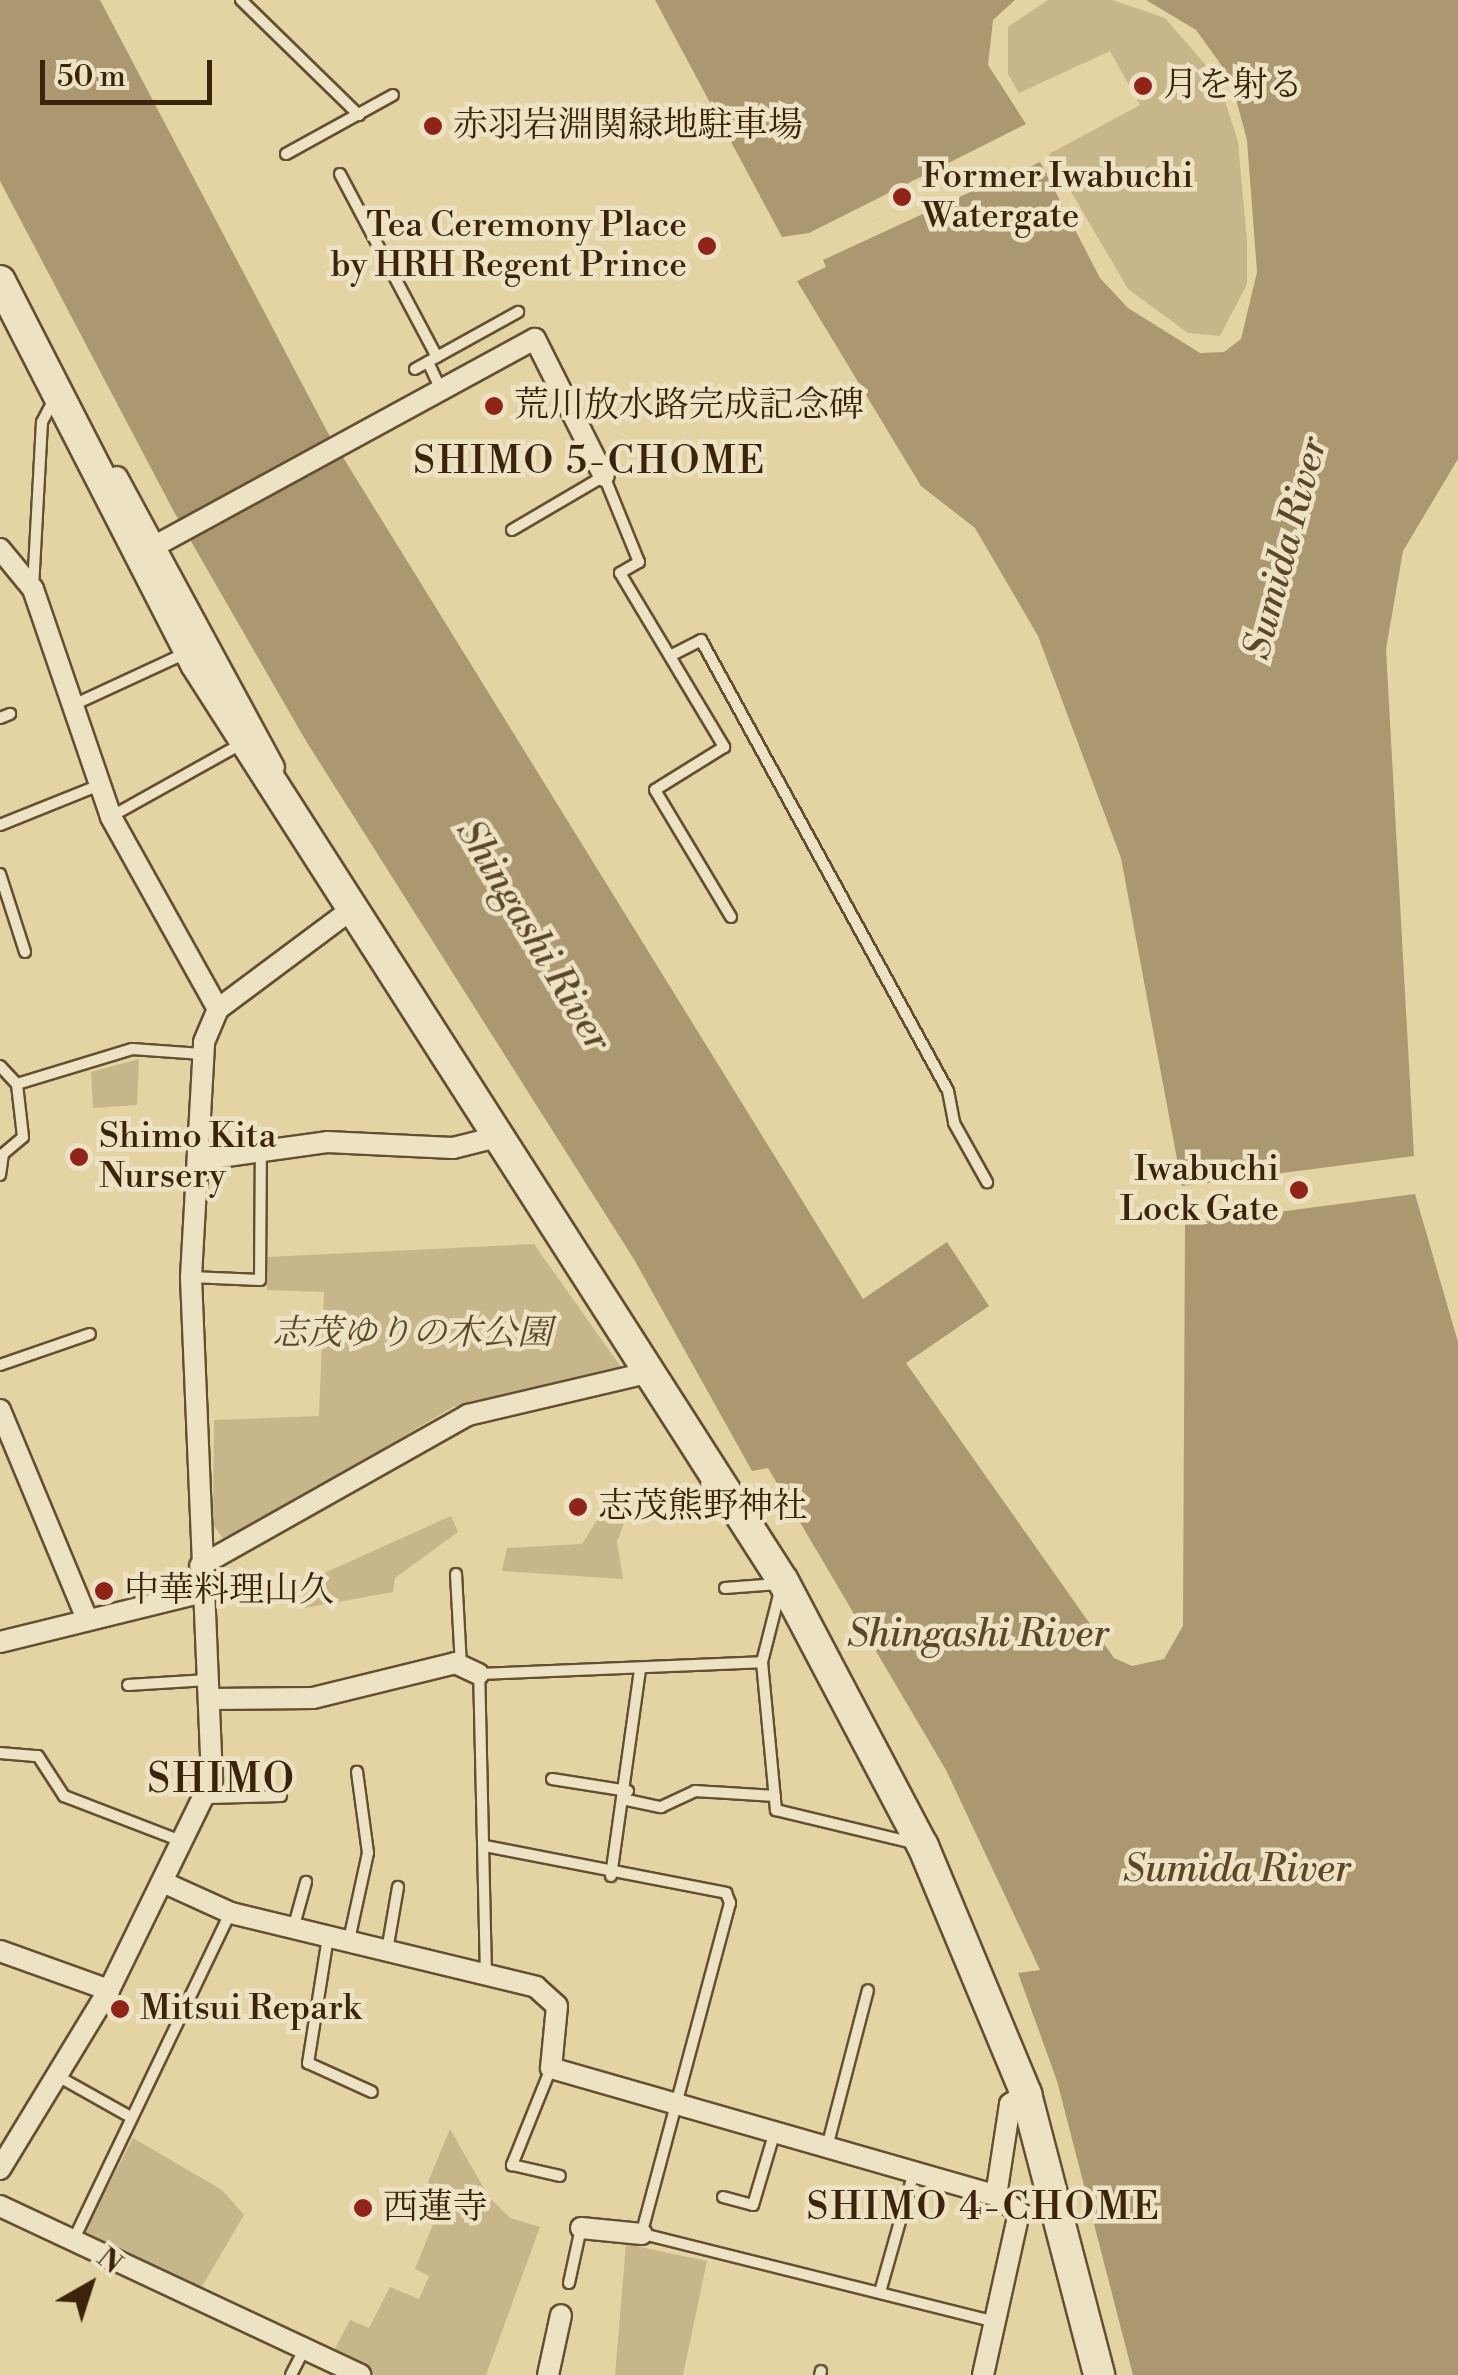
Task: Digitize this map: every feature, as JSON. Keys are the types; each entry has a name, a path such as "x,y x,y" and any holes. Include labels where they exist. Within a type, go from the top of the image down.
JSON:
{"street":[{"path":"0,278 190,652 281,788 783,1581 924,1846 1026,2094 1099,2375"},
{"path":"0,278 261,731 281,788"},
{"path":"154,547 535,338 604,476"},
{"path":"0,550 32,589 68,707 111,817 218,1009"},
{"path":"0,2169 61,2078 167,1884 208,1798 210,1689 200,1593 192,1277 203,1054 218,1009 355,907"},
{"path":"198,1160 358,1141 453,1148 501,1136"},
{"path":"200,1566 468,1415 652,1372"},
{"path":"0,1410 87,1618"},
{"path":"0,1642 200,1593"},
{"path":"210,1689 313,1698 379,1686 398,1670 470,1670"},
{"path":"167,1884 231,1912 293,1930 388,1945 536,1987 557,2006 551,2068 678,2111 996,2196 1019,2212 999,2323 983,2375"},
{"path":"0,1951 109,1990"},
{"path":"996,2196 1010,2104 1026,2094"},
{"path":"0,2206 360,2375"},
{"path":"581,2228 643,2228"},
{"path":"548,2375 561,2316"}],"lane":[{"path":"241,0 360,115"},
{"path":"286,154 394,95"},
{"path":"340,174 432,359 441,390"},
{"path":"415,369 518,312"},
{"path":"32,589 42,422 57,393"},
{"path":"512,530 604,476 639,562 620,573 724,748 655,790 731,917"},
{"path":"672,655 701,640 948,1090 954,1123 987,1182"},
{"path":"68,707 190,652"},
{"path":"111,817 247,740"},
{"path":"0,825 97,786"},
{"path":"0,874 25,952"},
{"path":"16,1084 132,1049 203,1054"},
{"path":"0,1066 16,1084 23,1136 3,1154 0,1174"},
{"path":"192,1277 260,1280 261,1152"},
{"path":"0,1365 90,1334"},
{"path":"456,1574 470,1670 486,1846 486,1975"},
{"path":"725,1588 783,1581 762,1662 776,1810 924,1846"},
{"path":"470,1670 640,1670 762,1662"},
{"path":"612,1876 627,1795 640,1670"},
{"path":"128,1684 210,1689"},
{"path":"0,1753 38,1756 64,1796 186,1844"},
{"path":"358,1772 368,1853 338,1938 308,2064 372,2092"},
{"path":"552,1779 627,1795 661,1807 695,1791 774,1796"},
{"path":"208,1798 281,1796"},
{"path":"486,1846 612,1876 726,1893 730,1903 678,2111 643,2228 999,2323"},
{"path":"293,1930 306,1882"},
{"path":"388,1945 398,1887"},
{"path":"73,2241 127,2114 187,2017 231,1912"},
{"path":"826,2152 868,1990"},
{"path":"551,2068 512,2165 560,2176"},
{"path":"61,2078 127,2114"},
{"path":"723,2197 753,2205 773,2138"},
{"path":"880,2292 912,2174"},
{"path":"569,2283 581,2228"},
{"path":"291,2375 304,2348"}],"green space":[{"path":"1048,0 1112,0 1165,18 1218,79 1238,142 1247,241 1247,284 1220,336 1188,333 1128,289 1049,154 1140,105 1110,51 1019,93 1008,74 1008,27"},
{"path":"139,1059 137,1105 93,1108 91,1072"},
{"name":"志茂ゆりの木公園","path":"534,1244 621,1367 615,1376 453,1407 226,1542 213,1525 214,1420 319,1416 324,1292 267,1290 267,1257"},
{"path":"615,1492 627,1515 617,1542 623,1579 502,1571 507,1548 582,1544"},
{"path":"451,1516 458,1532 395,1578 393,1592 305,1608 300,1584"},
{"path":"450,2129 489,2197 510,2218 540,2227 486,2375 370,2375 332,2354 350,2320 369,2328 390,2287 419,2299 429,2276 415,2269 442,2202 428,2182"},
{"path":"133,2138 222,2190 244,2215 200,2290 84,2232"},
{"path":"626,2244 707,2261 683,2375 615,2375"}],"water":[{"path":"0,0 100,0 328,433 863,1299 947,1242 989,1306 906,1363 1114,1658 1132,1666 1164,1659 1183,1626 1185,1224 1415,1194 1458,1342 1458,2375 1133,2375 1057,2081 1018,1973 1040,1970 946,1770 768,1468 752,1471 635,1261 306,741 173,510 0,181"},
{"path":"655,0 1015,0 993,20 988,65 1026,124 809,233 782,237"},
{"name":"Sumida River","path":"1146,0 1458,0 1458,459 1403,551 1386,649 1414,1156 1182,1186 1121,858 1038,636 975,528 921,486 797,281 825,267 819,248 995,161 1004,179 1040,162 1100,278 1128,308 1200,353 1224,352 1241,339 1257,272 1247,140 1230,77 1196,30"}],"pier":[{"path":"1044,158 823,260 826,267 792,283 819,265 814,250 999,159 1006,173"}],"place":[{"name":"月を射る","path":"1143,86"},
{"name":"赤羽岩淵関緑地駐車場","path":"433,126"},
{"name":"Former Iwabuchi Watergate","path":"902,197"},
{"name":"Tea Ceremony Place by HRH Regent Prince","path":"707,246"},
{"name":"荒川放水路完成記念碑","path":"494,406"},
{"name":"Shimo Kita Nursery","path":"79,1157"},
{"name":"Iwabuchi Lock Gate","path":"1299,1190"},
{"name":"志茂熊野神社","path":"578,1507"},
{"name":"中華料理山久","path":"104,1591"},
{"name":"Mitsui Repark","path":"120,2009"},
{"name":"西蓮寺","path":"363,2208"}],"district":[{"name":"SHIMO 5-CHOME","path":"590,462"},
{"name":"SHIMO","path":"222,1780"},
{"name":"SHIMO 4-CHOME","path":"984,2208"}],"water label":[{"name":"Shingashi River","path":"533,936"},
{"name":"Shingashi River","path":"978,1635"}]}
